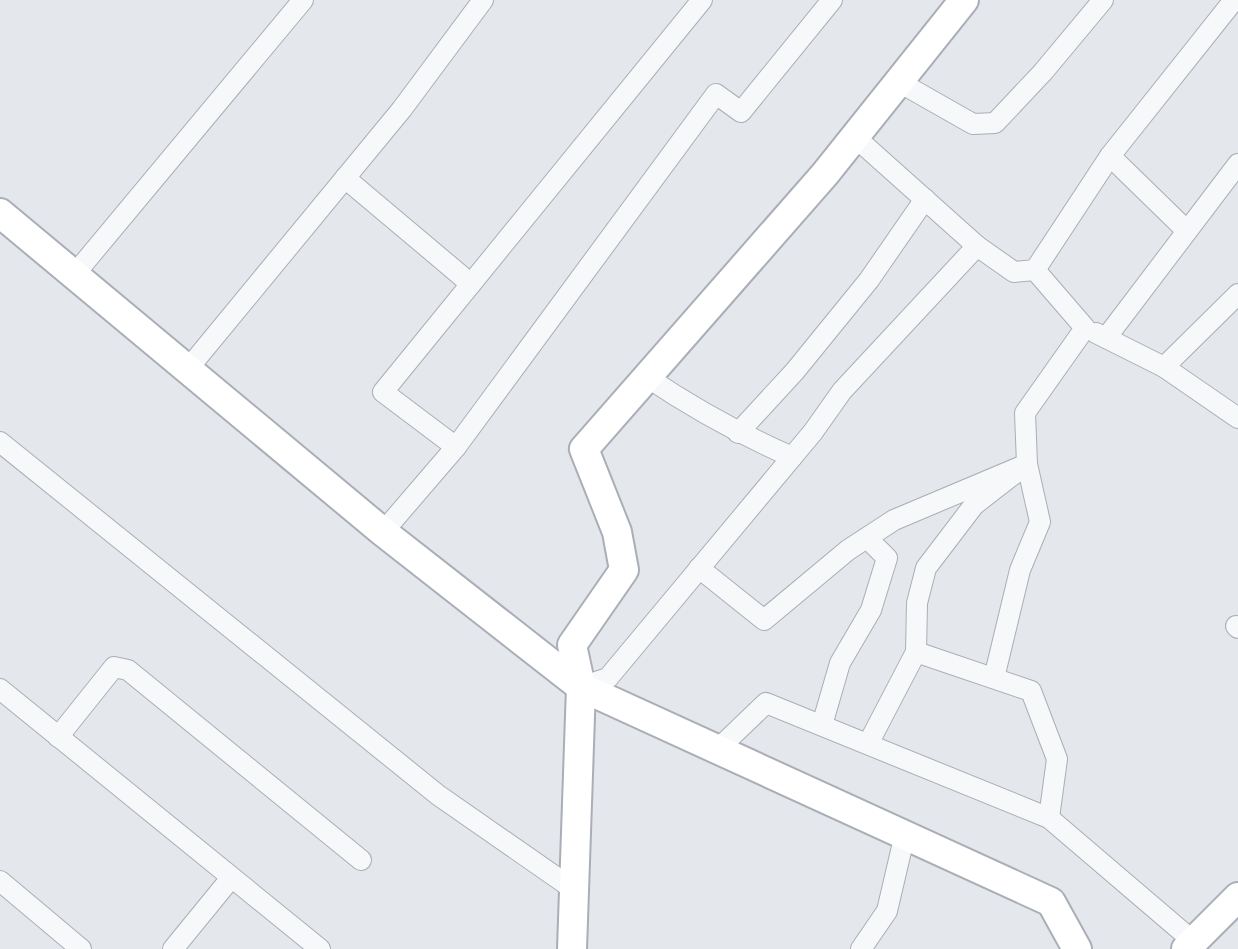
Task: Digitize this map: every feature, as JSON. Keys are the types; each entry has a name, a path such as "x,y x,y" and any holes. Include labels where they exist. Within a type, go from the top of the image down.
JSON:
{"street":[{"path":"74,275 303,0"},
{"path":"187,370 402,108 483,0"},
{"path":"456,447 383,392 702,0"},
{"path":"383,532 456,447 716,94 741,112 832,0"},
{"path":"572,949 576,891 581,687 572,645 624,570 617,532 584,449 855,137 964,0"},
{"path":"899,82 973,124 995,123 1042,72 1102,0"},
{"path":"1035,270 1110,156 1234,0"},
{"path":"855,137 977,246 1014,272 1035,270"},
{"path":"1110,156 1187,231"},
{"path":"1106,338 1238,164"},
{"path":"345,178 471,284"},
{"path":"738,433 795,371 869,280 925,199"},
{"path":"0,213 383,532 581,687 1051,902 1077,949"},
{"path":"581,687 608,678 792,457 842,391 977,246"},
{"path":"1035,270 1085,328 1164,367 1238,418"},
{"path":"1164,367 1238,294"},
{"path":"994,678 1020,570 1040,522 1027,464 1025,413 1085,328"},
{"path":"647,377 698,411 738,433 792,457"},
{"path":"0,442 438,795 576,891"},
{"path":"699,568 764,620 848,550 894,520 1027,464"},
{"path":"868,744 916,652 917,603 926,568 974,505 1027,464"},
{"path":"822,725 840,663 871,610 887,558 867,538"},
{"path":"916,652 1031,691 1057,759 1049,818"},
{"path":"58,737 114,667 128,670 361,860"},
{"path":"0,689 320,949"},
{"path":"718,749 766,703 1049,818 1190,945 1238,897"},
{"path":"861,949 887,911 905,834"},
{"path":"172,949 231,878"},
{"path":"0,882 81,949"}]}
